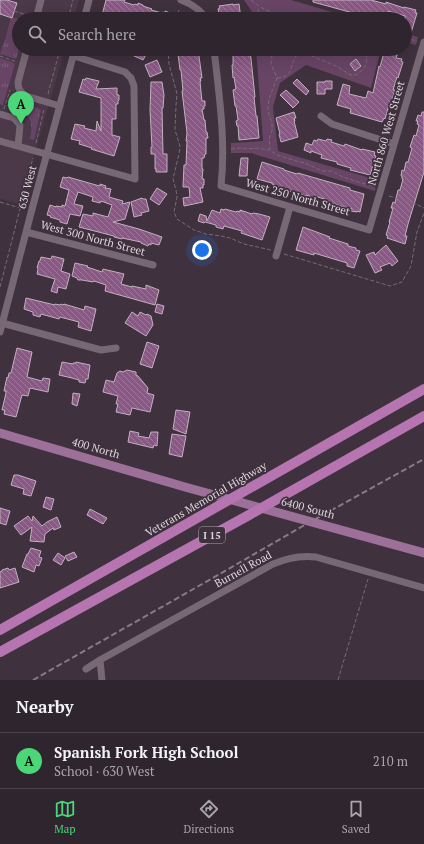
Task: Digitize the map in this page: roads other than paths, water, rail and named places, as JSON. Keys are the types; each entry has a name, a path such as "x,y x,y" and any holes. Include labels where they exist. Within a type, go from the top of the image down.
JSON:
{"highway":[{"name":"Veterans Memorial Highway","path":"0,630 424,389"},
{"name":"I 15","path":"0,652 424,416"}],"main road":[{"name":"400 North","path":"0,433 184,487"},
{"name":"6400 South","path":"184,487 424,553"}],"street":[{"path":"36,12 41,0"},
{"path":"86,12 89,0"},
{"path":"181,0 193,5 200,12"},
{"name":"North 860 West Street","path":"369,230 424,42"},
{"path":"25,56 18,82 18,87 21,93 26,96 60,106"},
{"name":"630 West","path":"0,332 74,56"},
{"path":"0,141 135,180 134,86 131,78 125,72 85,56"},
{"name":"West 250 North Street","path":"215,56 223,127 222,172 220,186 369,230"},
{"path":"416,69 424,72"},
{"path":"2,111 14,118 20,125 18,146"},
{"path":"321,116 332,124 394,144"},
{"path":"277,254 290,207"},
{"name":"West 300 North Street","path":"26,232 153,265"},
{"path":"2,323 101,350 116,348"},
{"name":"Burnell Road","path":"86,669 282,560 308,556 316,557 424,588"},
{"path":"100,660 102,680"}],"railway":[{"path":"33,680 303,526 424,459"}],"place":[{"name":"Spanish Fork High School","path":"21,124"}]}
